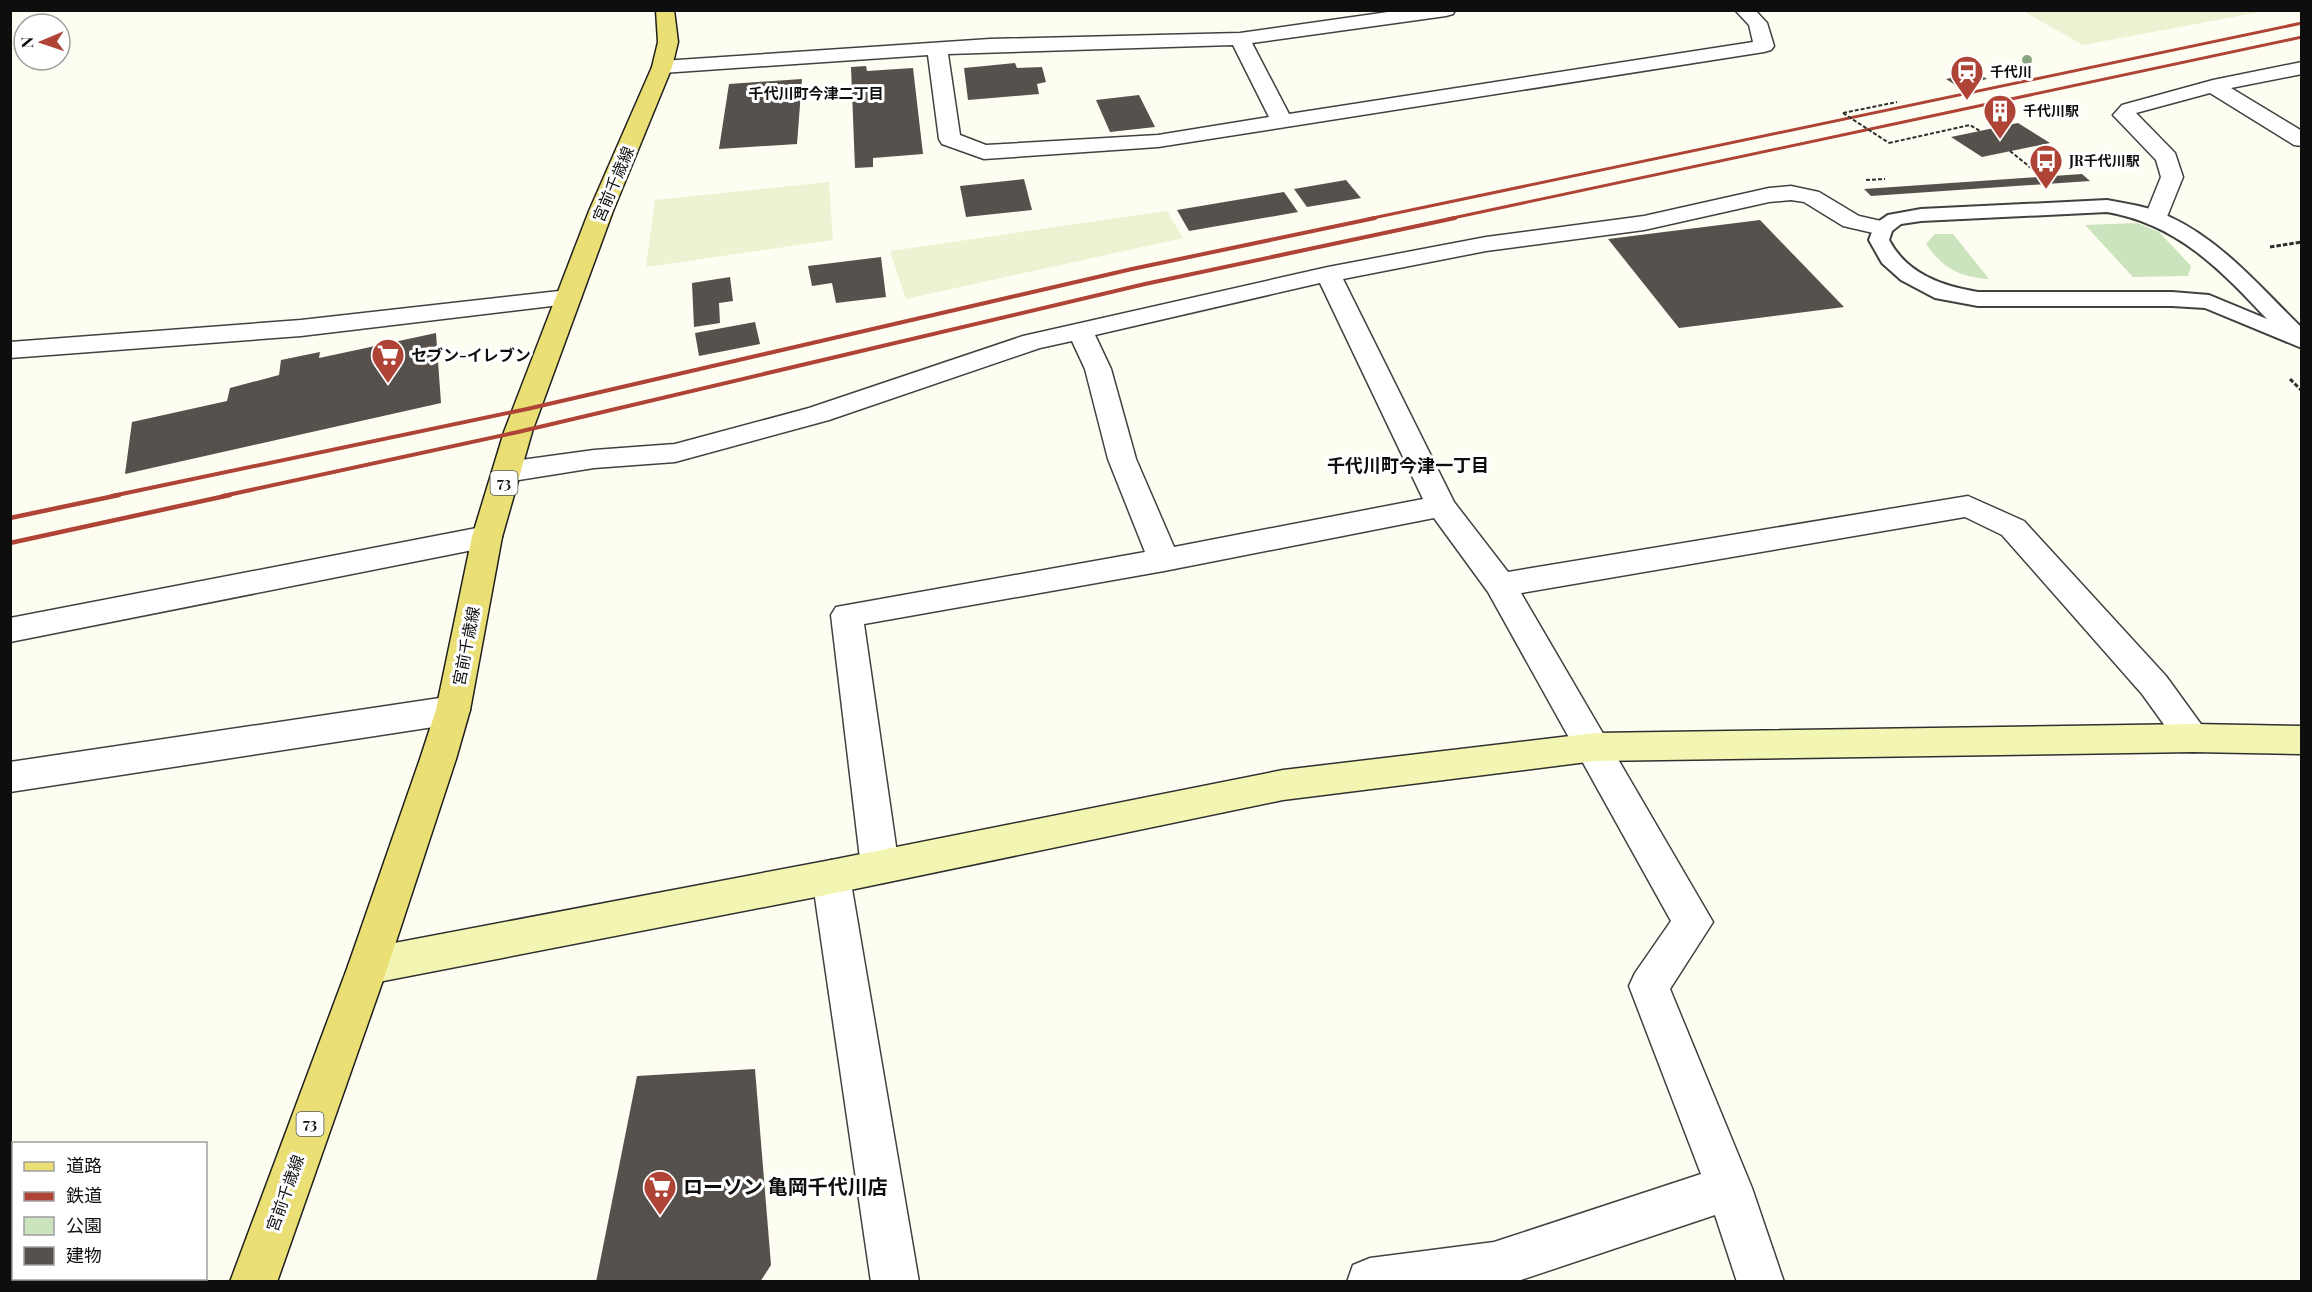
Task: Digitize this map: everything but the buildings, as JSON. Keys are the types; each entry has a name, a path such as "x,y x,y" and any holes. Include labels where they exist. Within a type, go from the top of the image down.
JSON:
{"main road":[{"name":"宮前千歳線","path":"253,1281 368,966 453,710 487,537 518,432 601,211 662,67 668,42 665,10"}],"street":[{"path":"1311,10 1323,27"},
{"path":"662,67 990,45 1240,39 1446,10"},
{"path":"937,49 950,140 984,152 1158,141 1764,46 1758,23 1744,10"},
{"path":"1240,39 1282,121"},
{"path":"2156,219 2172,177 2168,158 2124,115 2129,109 2213,86 2301,68"},
{"path":"2213,86 2301,140"},
{"path":"507,471 594,459 675,453 819,414 1032,342 1328,274 1486,244 1644,223 1769,195 1791,194 1810,197 1851,221 1882,228"},
{"path":"1328,274 1441,506 1500,585 1595,747 1693,922 1649,986 1729,1188 1761,1281"},
{"path":"10,350 301,328 568,298"},
{"path":"1080,331 1098,369 1122,459 1164,560"},
{"path":"880,867 847,615 1164,560 1441,506"},
{"path":"1500,585 1968,506 2013,528 2154,685 2193,738"},
{"path":"10,630 487,537"},
{"path":"10,777 453,710"},
{"path":"368,966 831,877 1283,785 1595,747 2193,738 2301,740"},
{"path":"831,877 895,1281"},
{"path":"1370,1281 1494,1265 1729,1188"}],"lane":[{"path":"2107,206 2140,212 2169,224 2207,249 2301,341 2209,302 2172,299 1978,299 1943,293 1909,275 1889,259 1879,240 1882,228 1895,219 1921,215 2107,206"},
{"path":"2207,249 2220,278 2221,286 2221,295 2209,302"}],"path":[{"path":"1898,102 1843,112 1889,144 1971,125 1980,131"},
{"path":"2010,151 2037,172"},
{"path":"2268,247 2301,242"}],"green space":[{"path":"2023,10 2266,11 2083,45"},
{"path":"829,182 833,240 646,267 655,200"},
{"path":"1167,211 1183,238 906,299 890,251"},
{"path":"2137,223 2159,232 2191,266 2188,276 2133,277 2085,225"},
{"path":"1935,234 1953,234 1989,279 1961,274 1946,266 1926,244"}],"railway":[{"path":"1368,219 2302,23"},
{"path":"1448,219 2302,37"},
{"path":"112,496 527,409 1132,269 1375,218"},
{"path":"223,496 518,432 1145,284 1455,218"},
{"path":"10,518 119,495"},
{"path":"10,543 230,495"}],"place":[{"name":"千代川","path":"1967,101"},
{"name":"千代川駅","path":"2000,140"},
{"name":"JR千代川駅","path":"2046,190"},
{"name":"セブン-イレブン","path":"388,384"},
{"name":"ローソン 亀岡千代川店","path":"660,1216"}],"district":[{"name":"千代川町今津二丁目","path":"816,94"},
{"name":"千代川町今津一丁目","path":"1408,466"}]}
